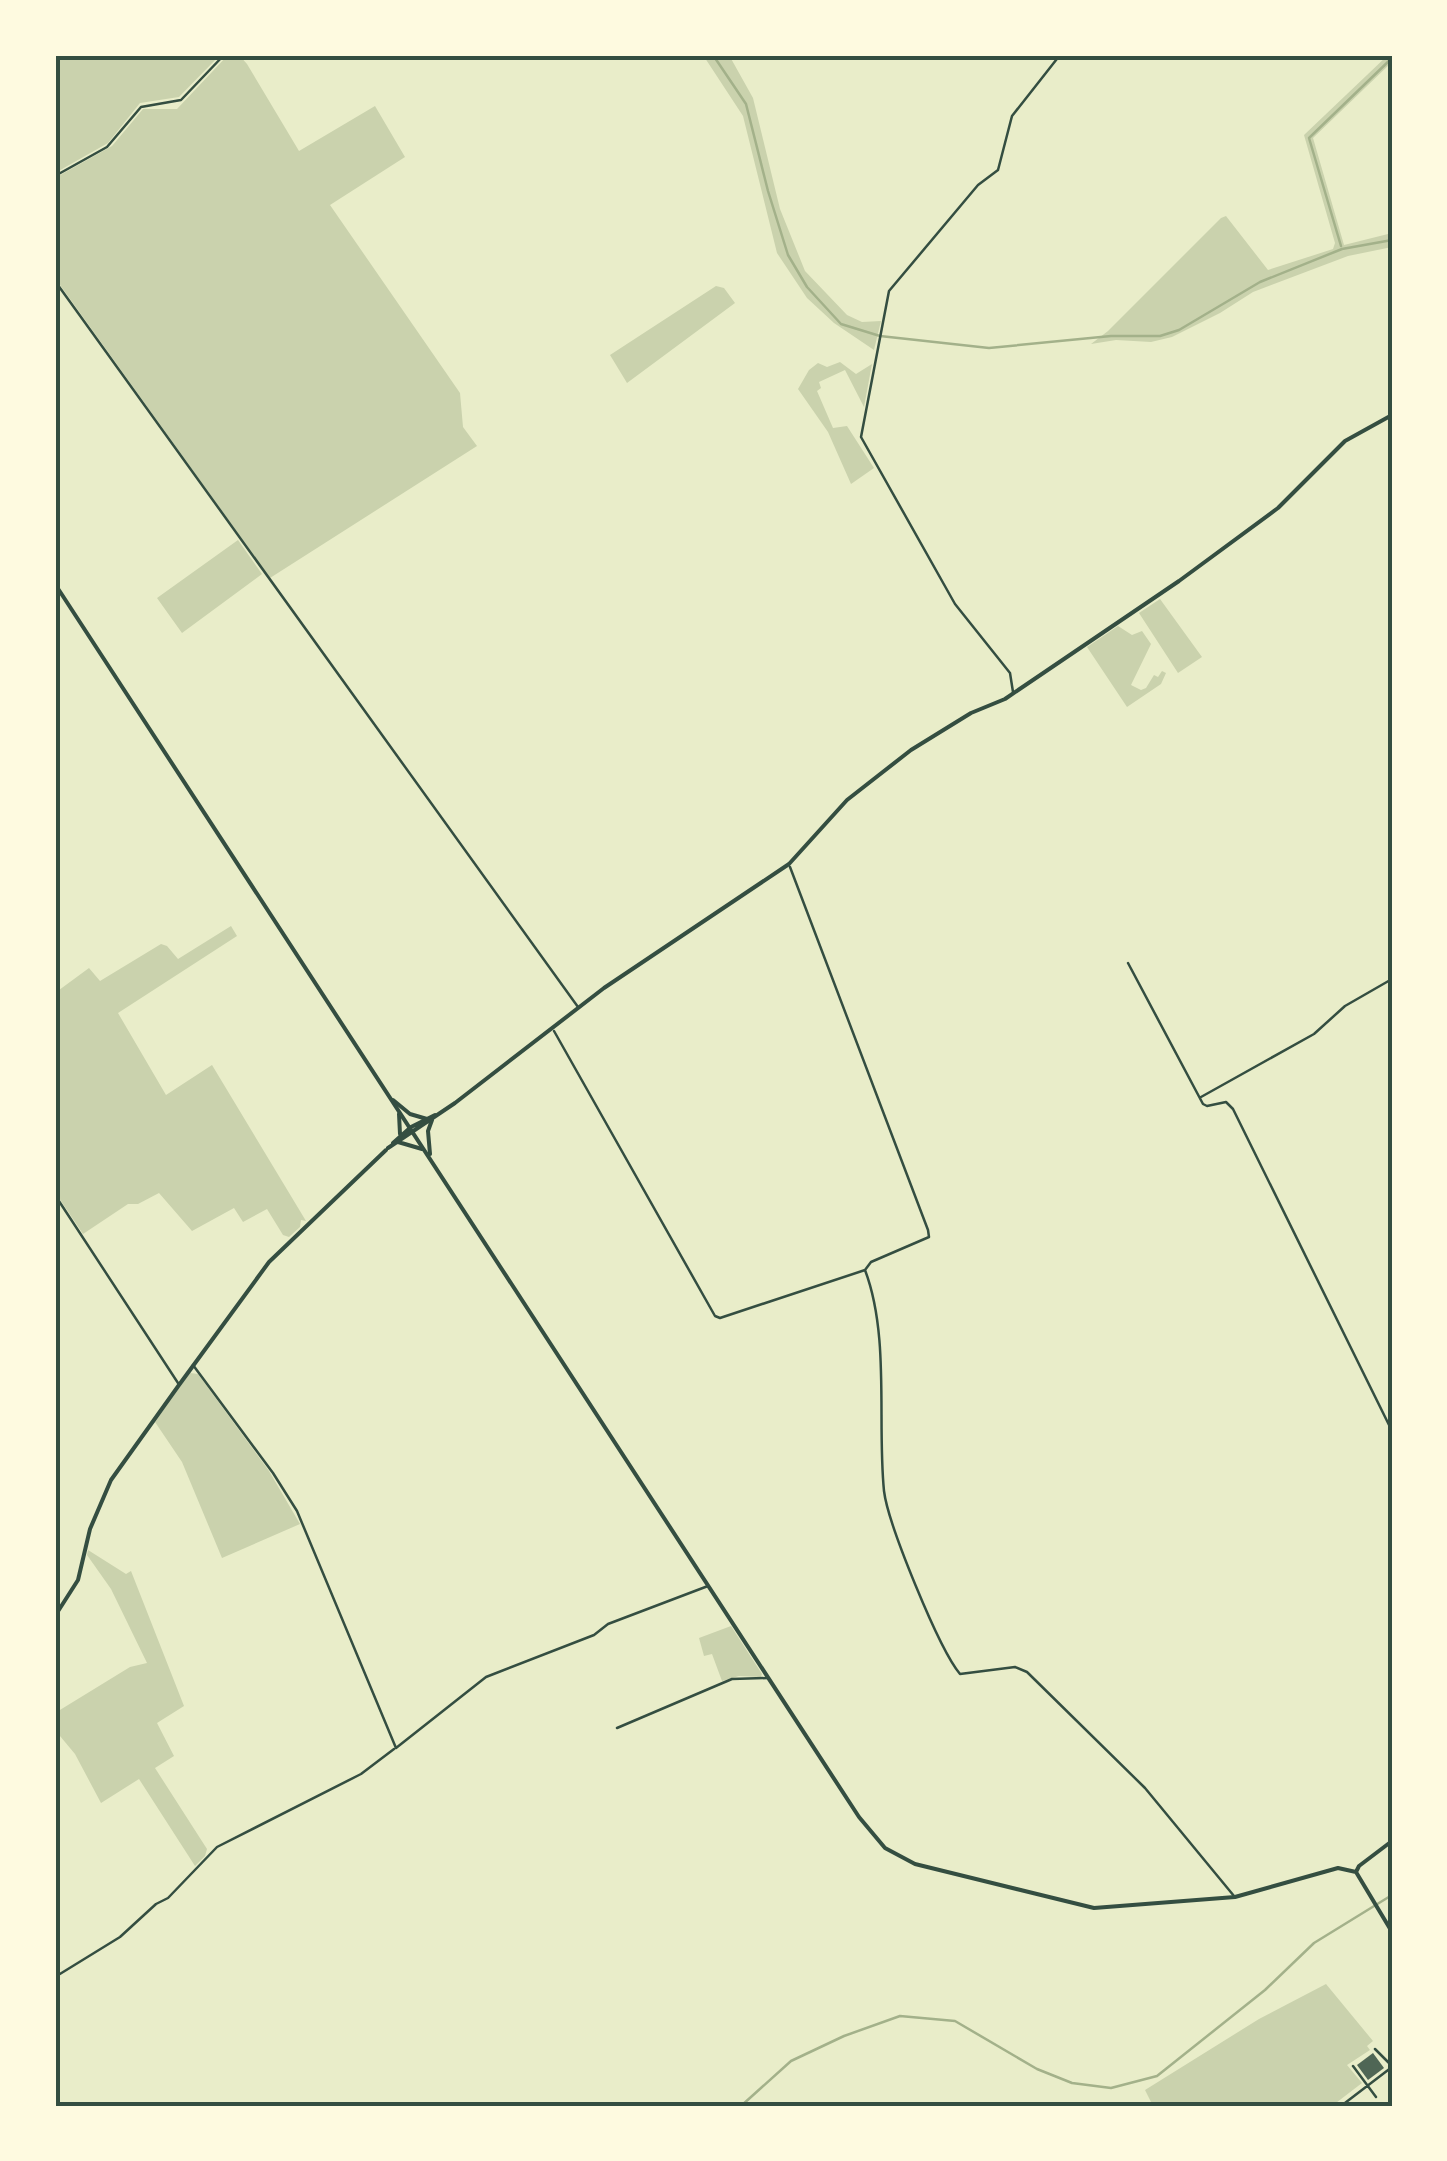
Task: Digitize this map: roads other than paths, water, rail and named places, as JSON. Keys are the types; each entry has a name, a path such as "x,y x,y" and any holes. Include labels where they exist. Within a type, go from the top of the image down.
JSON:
{"main road":[{"path":"55,1616 78,1580 90,1529 111,1480 179,1384 269,1262 398,1139 441,1112 579,1008 789,864 862,787 912,750 1030,682 1236,540 1278,508 1345,441 1392,415"},
{"path":"55,584 430,1154 858,1817 885,1848 900,1858 935,1870 1094,1908 1236,1897 1338,1868 1356,1872 1392,1932"},
{"path":"393,1100 410,1114 430,1119"},
{"path":"393,1100 401,1120 398,1139"},
{"path":"430,1119 430,1154"},
{"path":"398,1139 430,1154"},
{"path":"1356,1872 1358,1866 1392,1841"}],"street":[{"path":"55,176 106,147 141,107 181,100 224,55"},
{"path":"1013,693 1010,673 955,604 861,437 889,290 978,185 998,170 1012,116 1060,55"},
{"path":"55,281 579,1008"},
{"path":"553,1030 716,1316 720,1318 865,1270 871,1262 929,1237 789,864"},
{"path":"1128,963 1200,1098 1207,1106 1226,1102 1233,1109 1392,1431"},
{"path":"1200,1098 1314,1034 1350,1003 1392,980"},
{"path":"55,1195 179,1384"},
{"path":"865,1270 874,1310 884,1398 881,1424 887,1505 918,1590 956,1670 964,1676 1015,1667 1027,1672 1145,1788 1236,1897"},
{"path":"193,1365 296,1511 396,1748"},
{"path":"55,1977 120,1937 168,1898 217,1847 362,1774 486,1678 594,1634 608,1624 710,1586"},
{"path":"616,1728 732,1679 769,1678"},
{"path":"1340,2106 1392,2067 1375,2050"},
{"path":"1353,2066 1376,2097"}],"waterway":[{"path":"713,55 746,104 788,255 807,287 841,324 880,336 989,348 1111,336 1160,336 1179,330 1260,282 1342,249 1392,240"},
{"path":"1341,246 1309,138 1392,58"},
{"path":"741,2106 791,2061 900,2016 955,2021 1037,2069 1072,2083 1111,2088 1157,2076 1265,1990 1314,1943 1392,1895"}]}
